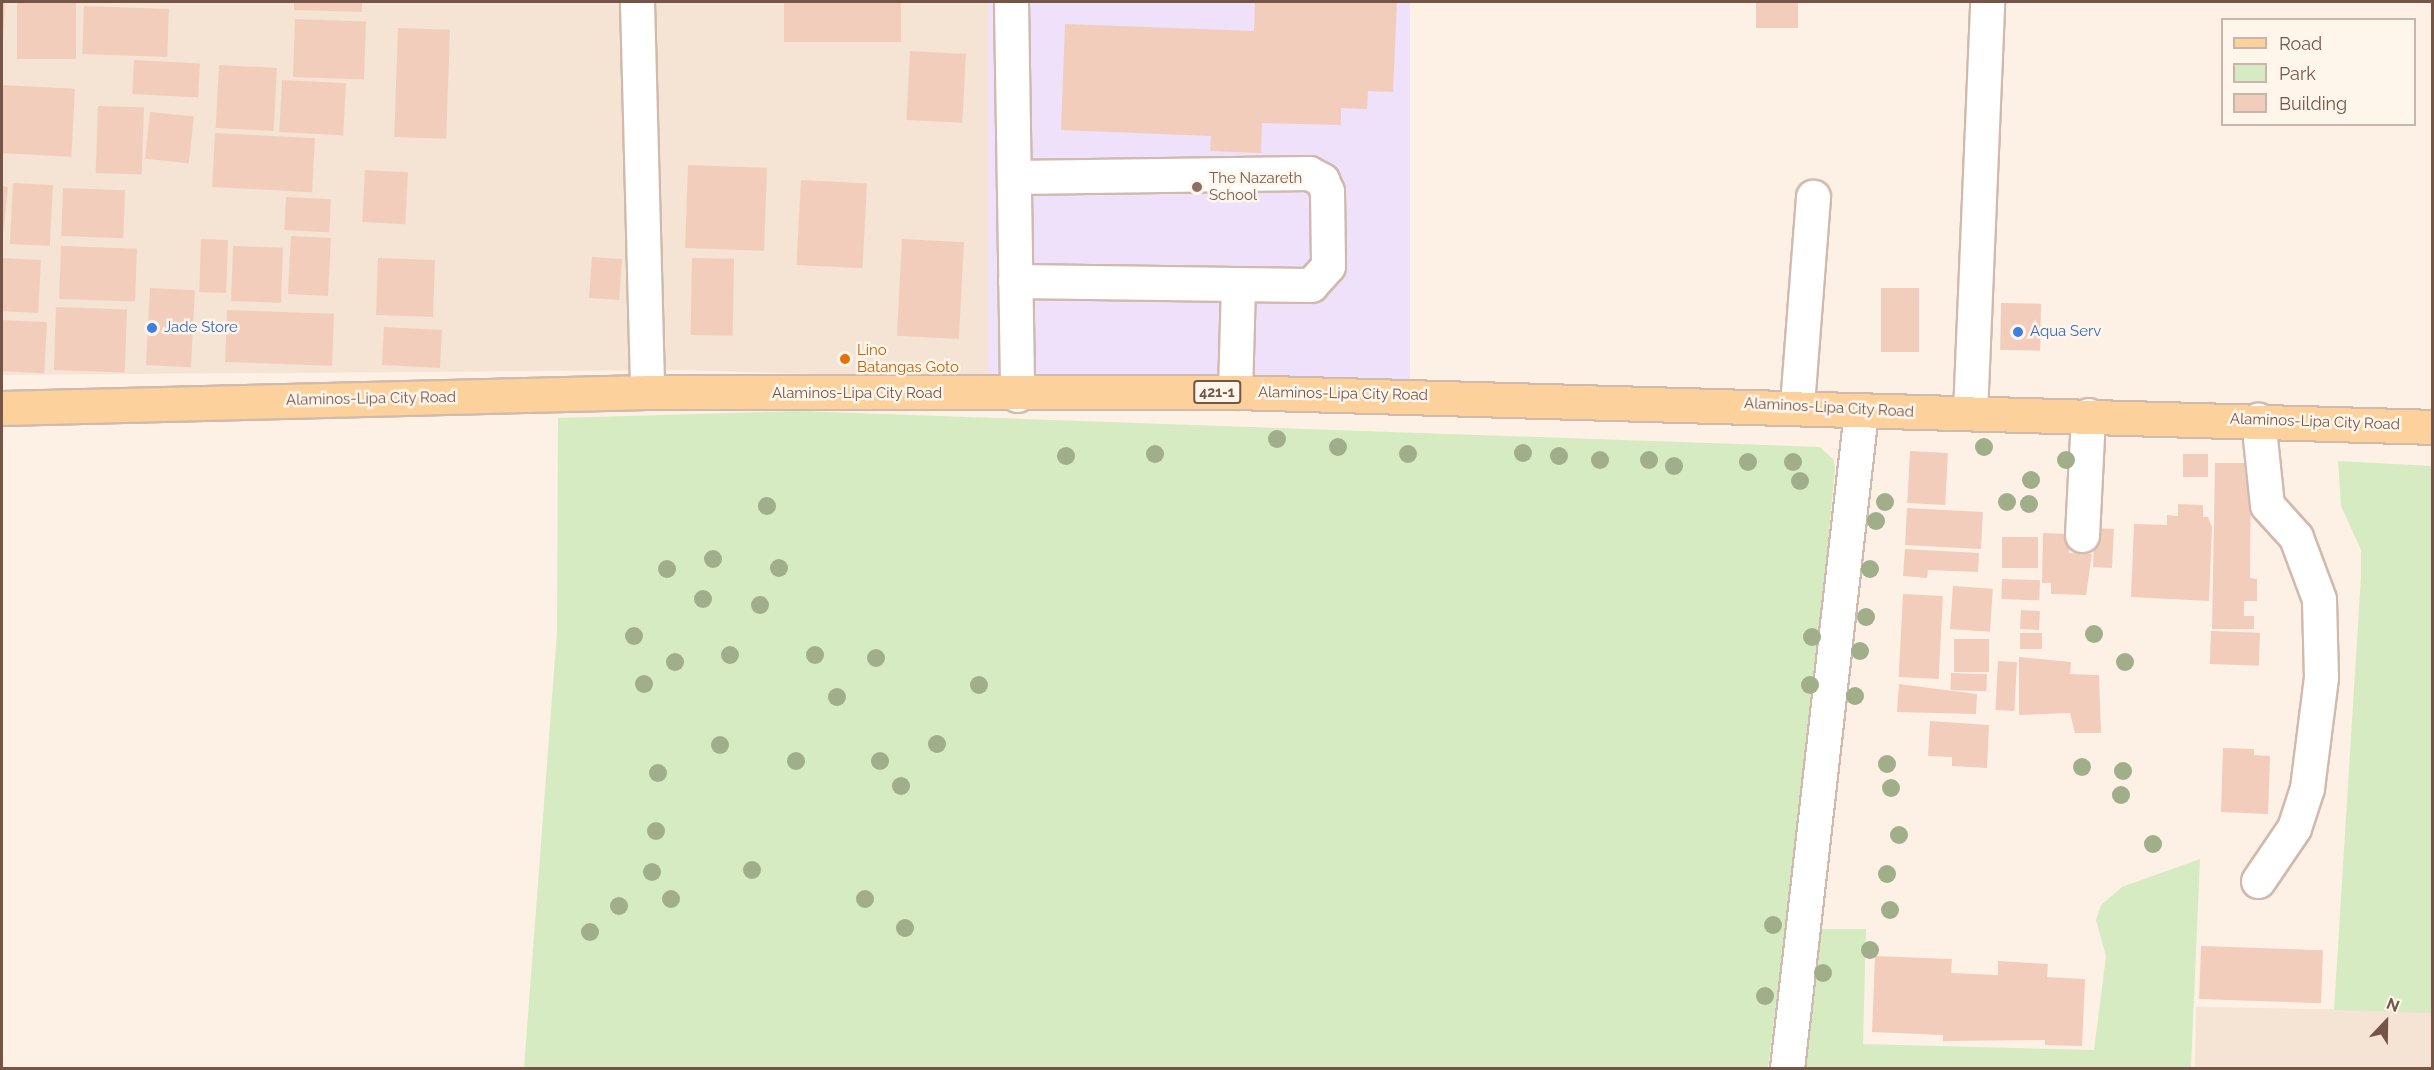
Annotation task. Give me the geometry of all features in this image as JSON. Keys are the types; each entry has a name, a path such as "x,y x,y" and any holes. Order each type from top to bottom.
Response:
{"main road":[{"name":"Alaminos-Lipa City Road","path":"2,408 647,392 1017,395 1235,392 1797,405 1861,411 2258,419 2433,427"}],"street":[{"path":"637,2 647,392"},
{"path":"1011,2 1017,395"},
{"path":"1970,413 1987,2"},
{"path":"1014,177 1310,173 1322,180 1328,266 1321,277 1311,285 1015,282"},
{"path":"1797,405 1813,197"},
{"path":"1235,392 1238,285"},
{"path":"1787,1068 1861,411"},
{"path":"2082,536 2088,415"},
{"path":"2258,419 2267,506 2296,537 2319,599 2320,677 2307,788 2294,828 2258,881"}],"shaded area":[{"path":"2,2 988,2 995,379 678,370 2,375"},
{"name":"The Nazareth School","path":"988,2 1410,2 1410,379 988,379"},
{"path":"2196,1007 2432,1011 2431,1068 2195,1068"}],"green space":[{"path":"798,411 1820,447 1834,460 1835,469 1810,731 1768,1068 524,1068 557,632 558,418"},
{"path":"2338,461 2432,466 2432,1013 2334,1010 2361,576 2361,550 2341,506"},
{"path":"2200,859 2191,1068 1801,1068 1819,929 1866,929 1863,1044 2094,1050 2106,956 2096,920 2101,905 2122,887"}],"building":[{"path":"2,2 5,2 3,41 2,41"},
{"path":"17,2 76,2 76,59 17,59"},
{"path":"294,2 362,2 362,12 294,10"},
{"path":"784,2 901,2 901,42 784,42"},
{"path":"1255,2 1397,2 1393,92 1368,91 1367,109 1341,108 1341,125 1262,123 1261,153 1210,151 1211,136 1061,130 1065,24 1254,31"},
{"path":"1756,2 1798,2 1798,28 1756,28"},
{"path":"84,6 169,9 167,57 82,54"},
{"path":"295,19 366,21 364,79 293,77"},
{"path":"398,28 450,30 446,139 394,137"},
{"path":"910,51 966,54 962,123 906,120"},
{"path":"134,60 200,63 198,97 132,94"},
{"path":"219,65 277,68 274,131 216,128"},
{"path":"282,80 346,83 343,135 279,132"},
{"path":"2,85 75,89 71,157 2,153"},
{"path":"98,106 144,108 142,175 96,173"},
{"path":"150,112 194,117 189,163 145,159"},
{"path":"215,133 315,138 312,192 212,187"},
{"path":"688,165 767,168 764,251 685,248"},
{"path":"365,170 408,172 405,224 362,222"},
{"path":"801,180 867,183 862,268 797,265"},
{"path":"13,183 53,185 50,246 10,244"},
{"path":"2,186 8,187 3,235 2,235"},
{"path":"63,188 125,190 123,238 61,236"},
{"path":"286,197 331,199 329,232 284,230"},
{"path":"291,236 331,238 328,296 288,294"},
{"path":"201,239 228,240 226,293 199,292"},
{"path":"902,239 964,242 959,339 897,336"},
{"path":"61,246 137,249 135,302 59,299"},
{"path":"233,246 283,248 281,303 231,301"},
{"path":"592,257 622,259 619,300 589,298"},
{"path":"2,258 41,260 38,313 2,311"},
{"path":"378,258 435,260 433,317 376,315"},
{"path":"692,258 734,259 733,336 691,335"},
{"path":"150,288 195,290 191,367 146,365"},
{"path":"1881,288 1919,288 1919,352 1881,352"},
{"path":"2001,303 2041,304 2040,351 2000,350"},
{"path":"56,307 127,309 125,372 54,370"},
{"path":"227,310 334,314 332,366 225,362"},
{"path":"2,320 47,322 44,373 2,371"},
{"path":"384,327 442,330 440,368 382,365"},
{"path":"1910,451 1948,453 1945,505 1907,503"},
{"path":"2183,454 2208,454 2208,477 2183,477"},
{"path":"2215,463 2251,463 2250,578 2257,579 2257,601 2244,601 2244,616 2254,616 2254,629 2212,629"},
{"path":"2178,504 2203,505 2203,517 2208,517 2212,527 2209,601 2131,597 2134,524 2167,525 2167,515 2178,516"},
{"path":"1907,508 1983,512 1981,549 1905,545"},
{"path":"2095,528 2114,529 2112,568 2093,567"},
{"path":"2043,533 2069,534 2069,553 2092,554 2086,595 2051,594 2051,583 2042,583"},
{"path":"2002,537 2038,537 2038,568 2002,568"},
{"path":"1905,549 1979,553 1978,572 1928,570 1927,578 1903,576"},
{"path":"2002,579 2040,580 2039,600 2001,599"},
{"path":"1953,586 1993,589 1990,632 1950,629"},
{"path":"1903,594 1943,596 1939,679 1899,677"},
{"path":"2021,610 2040,611 2039,630 2020,629"},
{"path":"2211,631 2260,633 2259,666 2210,664"},
{"path":"2020,633 2042,633 2042,649 2020,649"},
{"path":"1954,639 1989,639 1989,672 1954,672"},
{"path":"2019,657 2071,662 2070,674 2099,675 2101,733 2075,733 2070,713 2019,715"},
{"path":"1998,661 2017,662 2014,711 1995,710"},
{"path":"1951,673 1987,674 1986,691 1950,690"},
{"path":"1899,684 1977,694 1976,714 1897,712"},
{"path":"1930,721 1989,725 1987,768 1952,766 1952,757 1928,756"},
{"path":"2223,748 2254,749 2254,755 2270,756 2268,814 2221,812"},
{"path":"2201,946 2323,950 2321,1003 2199,999"},
{"path":"1875,956 1952,959 1951,973 1998,975 1998,961 2048,964 2047,977 2085,979 2082,1046 2045,1045 2045,1040 1943,1041 1943,1035 1872,1032"}],"place":[{"name":"The Nazareth School","path":"1197,187"},
{"name":"Jade Store","path":"152,328"},
{"name":"Aqua Serv","path":"2018,332"},
{"name":"Lino Batangas Goto","path":"845,359"}]}
